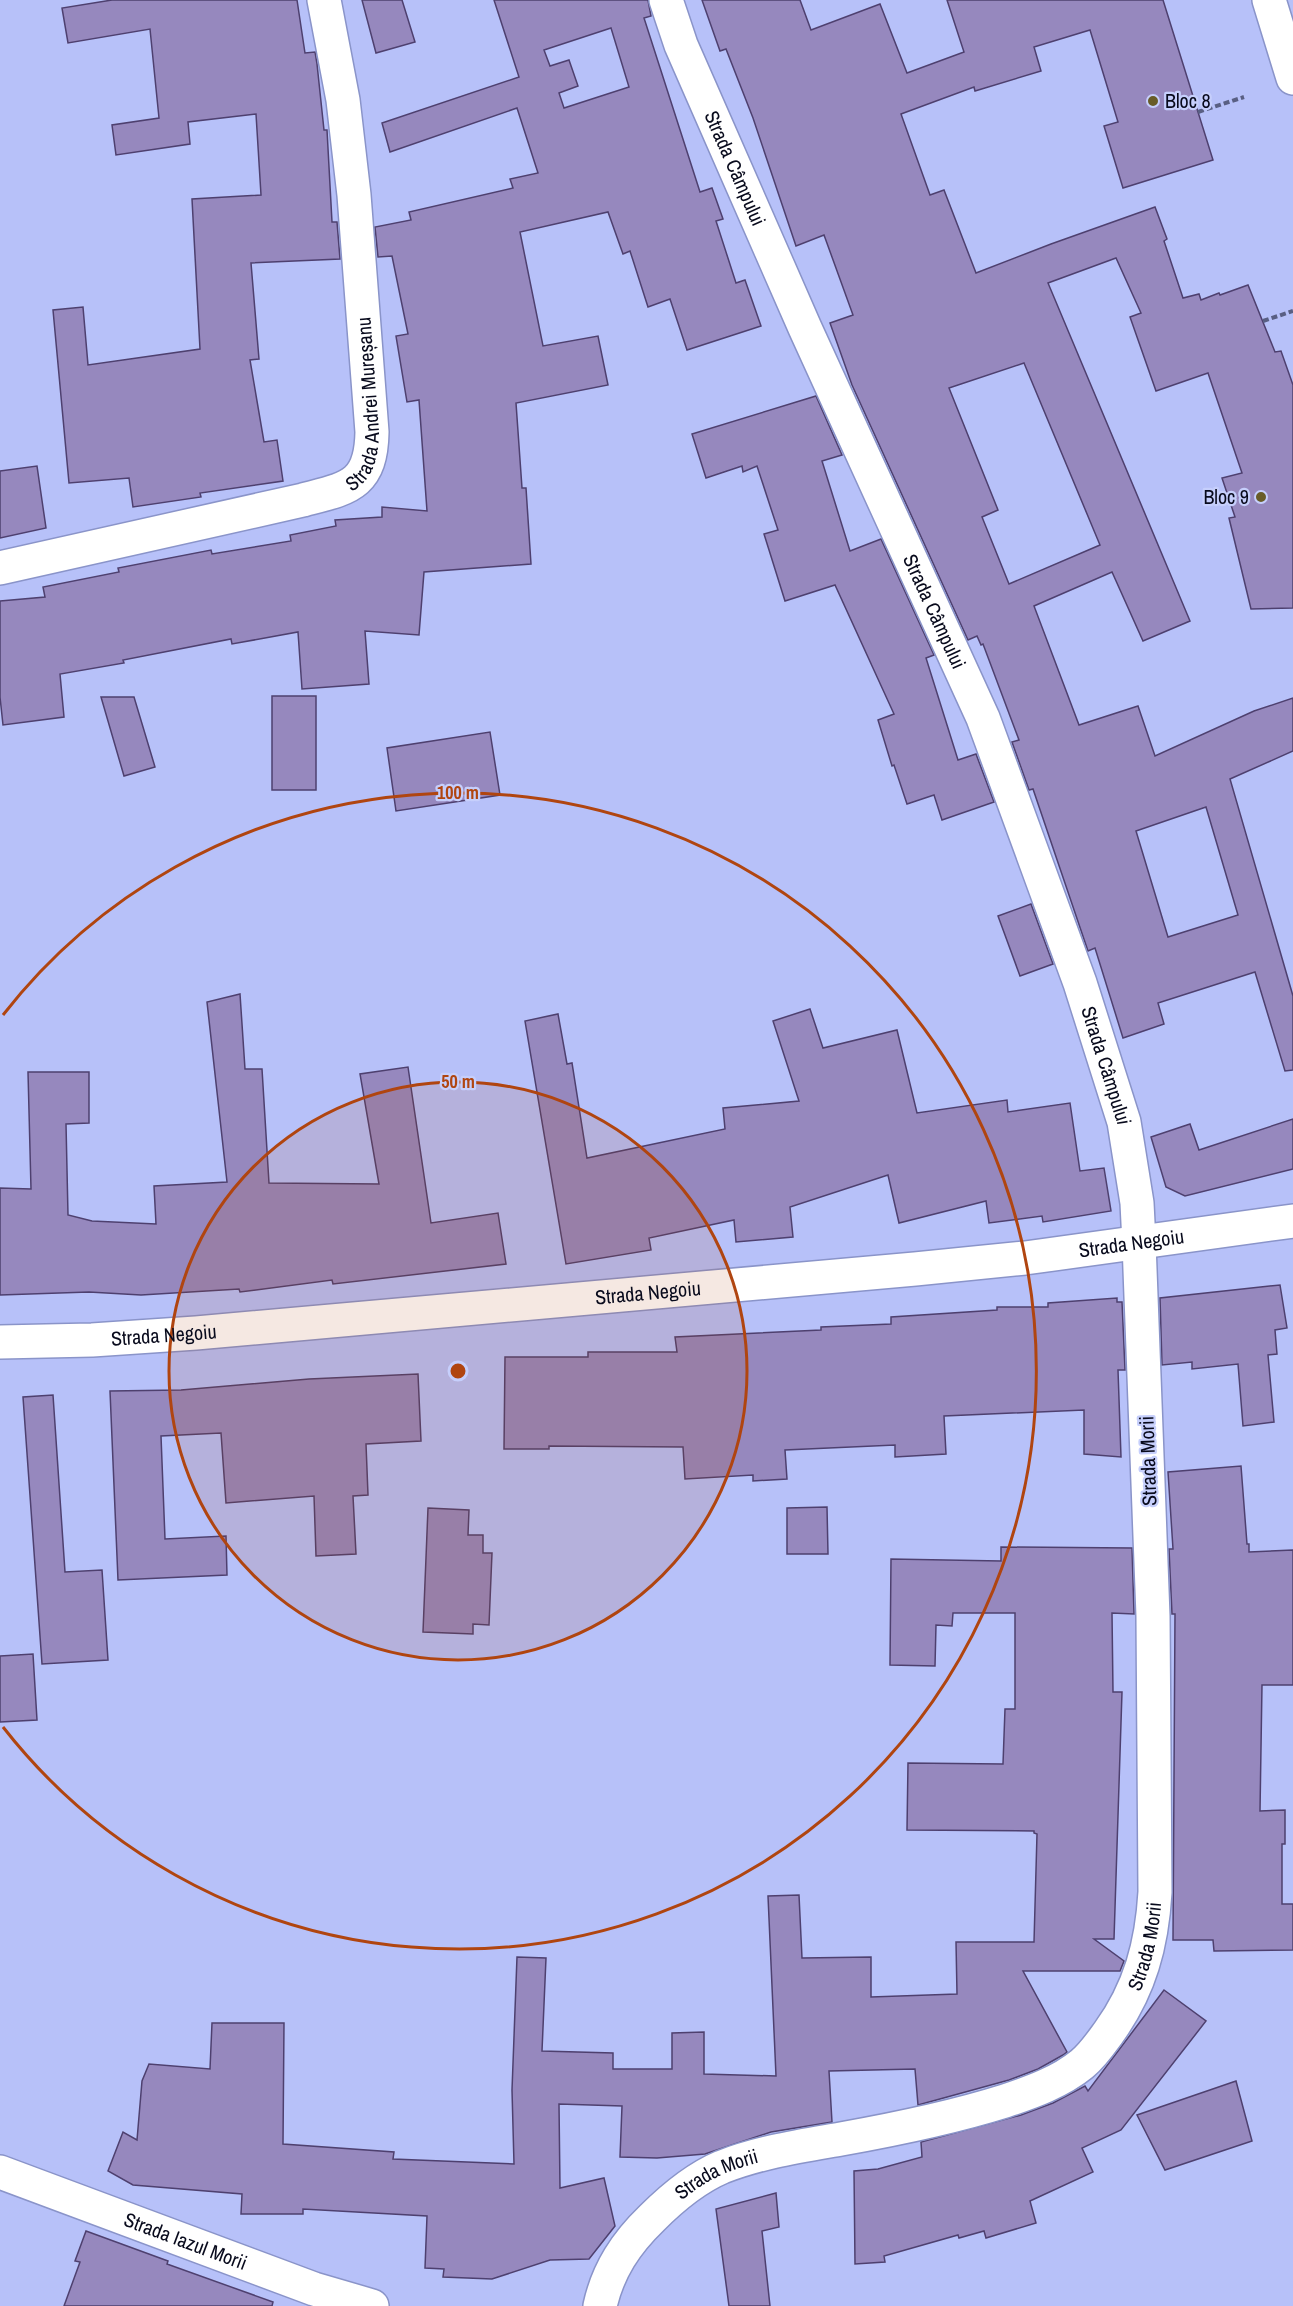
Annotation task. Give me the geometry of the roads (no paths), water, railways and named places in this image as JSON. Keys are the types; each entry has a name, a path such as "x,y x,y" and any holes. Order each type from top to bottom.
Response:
{"street":[{"name":"Strada Andrei Mureșanu","path":"0,568 337,491 354,483 364,471 372,453 372,432 354,195 343,100 324,0"},
{"name":"Strada Câmpului","path":"666,0 681,45 805,328 983,718 1080,982 1124,1122 1137,1203 1139,1243"},
{"path":"1269,0 1293,78"},
{"name":"Strada Negoiu","path":"0,1342 92,1340 196,1333 915,1269 1025,1258 1293,1221"},
{"name":"Strada Morii","path":"600,2306 609,2278 621,2253 638,2231 682,2191 720,2168 763,2153 917,2126 1034,2091 1062,2078 1084,2063 1101,2043 1127,2004 1140,1979 1148,1952 1155,1892 1153,1616 1139,1243"},
{"name":"Strada Iazul Morii","path":"0,2172 314,2289 372,2306"}],"place":[{"name":"Bloc 8","path":"1153,101"},
{"name":"Bloc 9","path":"1261,497"}]}
